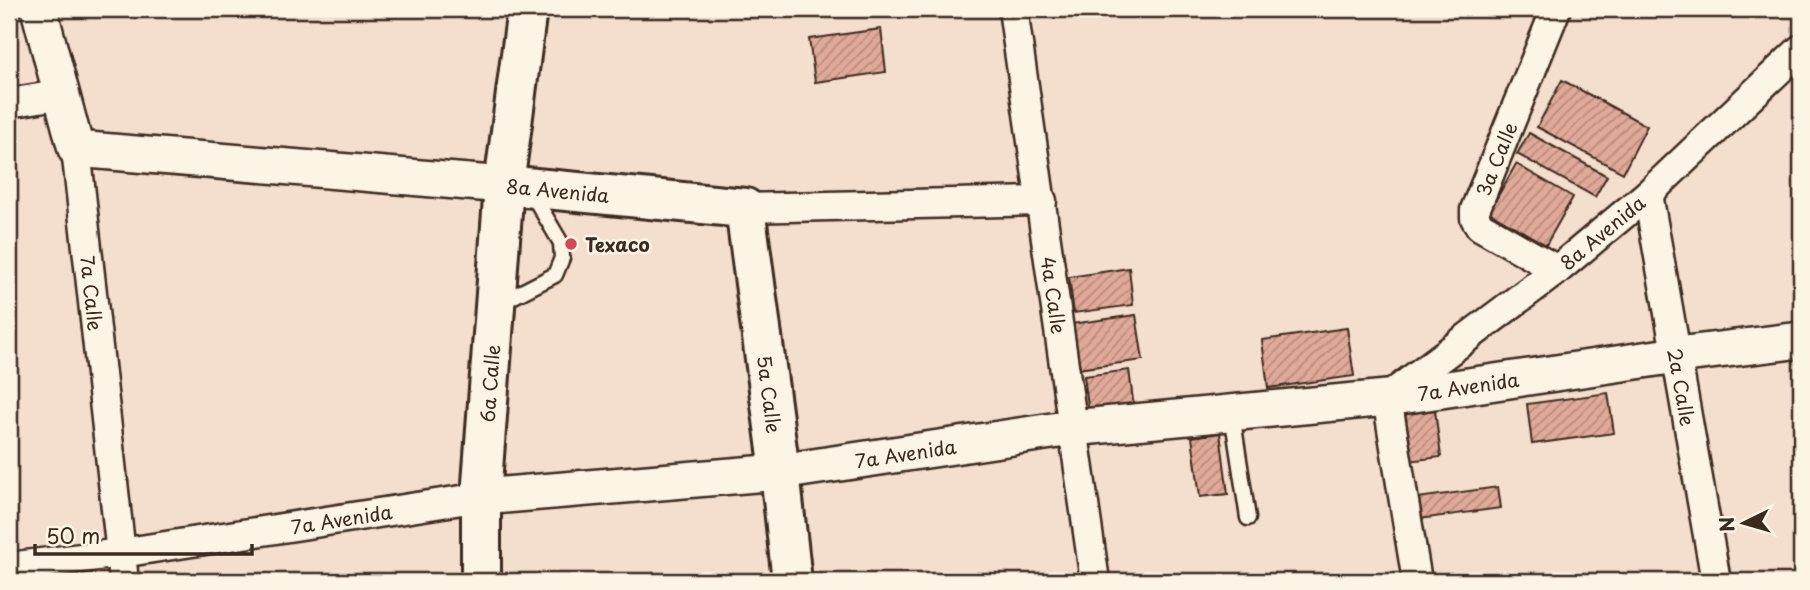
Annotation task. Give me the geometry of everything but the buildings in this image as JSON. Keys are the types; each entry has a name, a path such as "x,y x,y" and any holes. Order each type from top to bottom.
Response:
{"main road":[{"name":"6a Calle","path":"481,581 481,497 495,305 516,186 527,9"},
{"name":"8a Avenida","path":"516,186 745,208"},
{"name":"5a Calle","path":"745,208 792,581"}],"street":[{"name":"7a Calle","path":"40,9 76,149 124,581"},
{"name":"4a Calle","path":"1013,9 1095,581"},
{"name":"3a Calle","path":"1556,9 1475,210 1475,218 1480,226 1557,270"},
{"name":"8a Avenida","path":"1387,397 1557,270 1648,194 1801,49"},
{"path":"9,103 63,94"},
{"name":"8a Avenida","path":"76,149 516,186"},
{"name":"2a Calle","path":"1648,194 1716,581"},
{"name":"8a Avenida","path":"745,208 1042,201"},
{"name":"7a Avenida","path":"9,567 121,553 481,497 780,472 1072,428 1387,397 1801,340"},
{"path":"1387,397 1417,581"}],"lane":[{"path":"495,305 555,275 562,258 561,243 516,186"},
{"path":"1232,412 1248,519"}],"place":[{"name":"Texaco","path":"571,244"}]}
